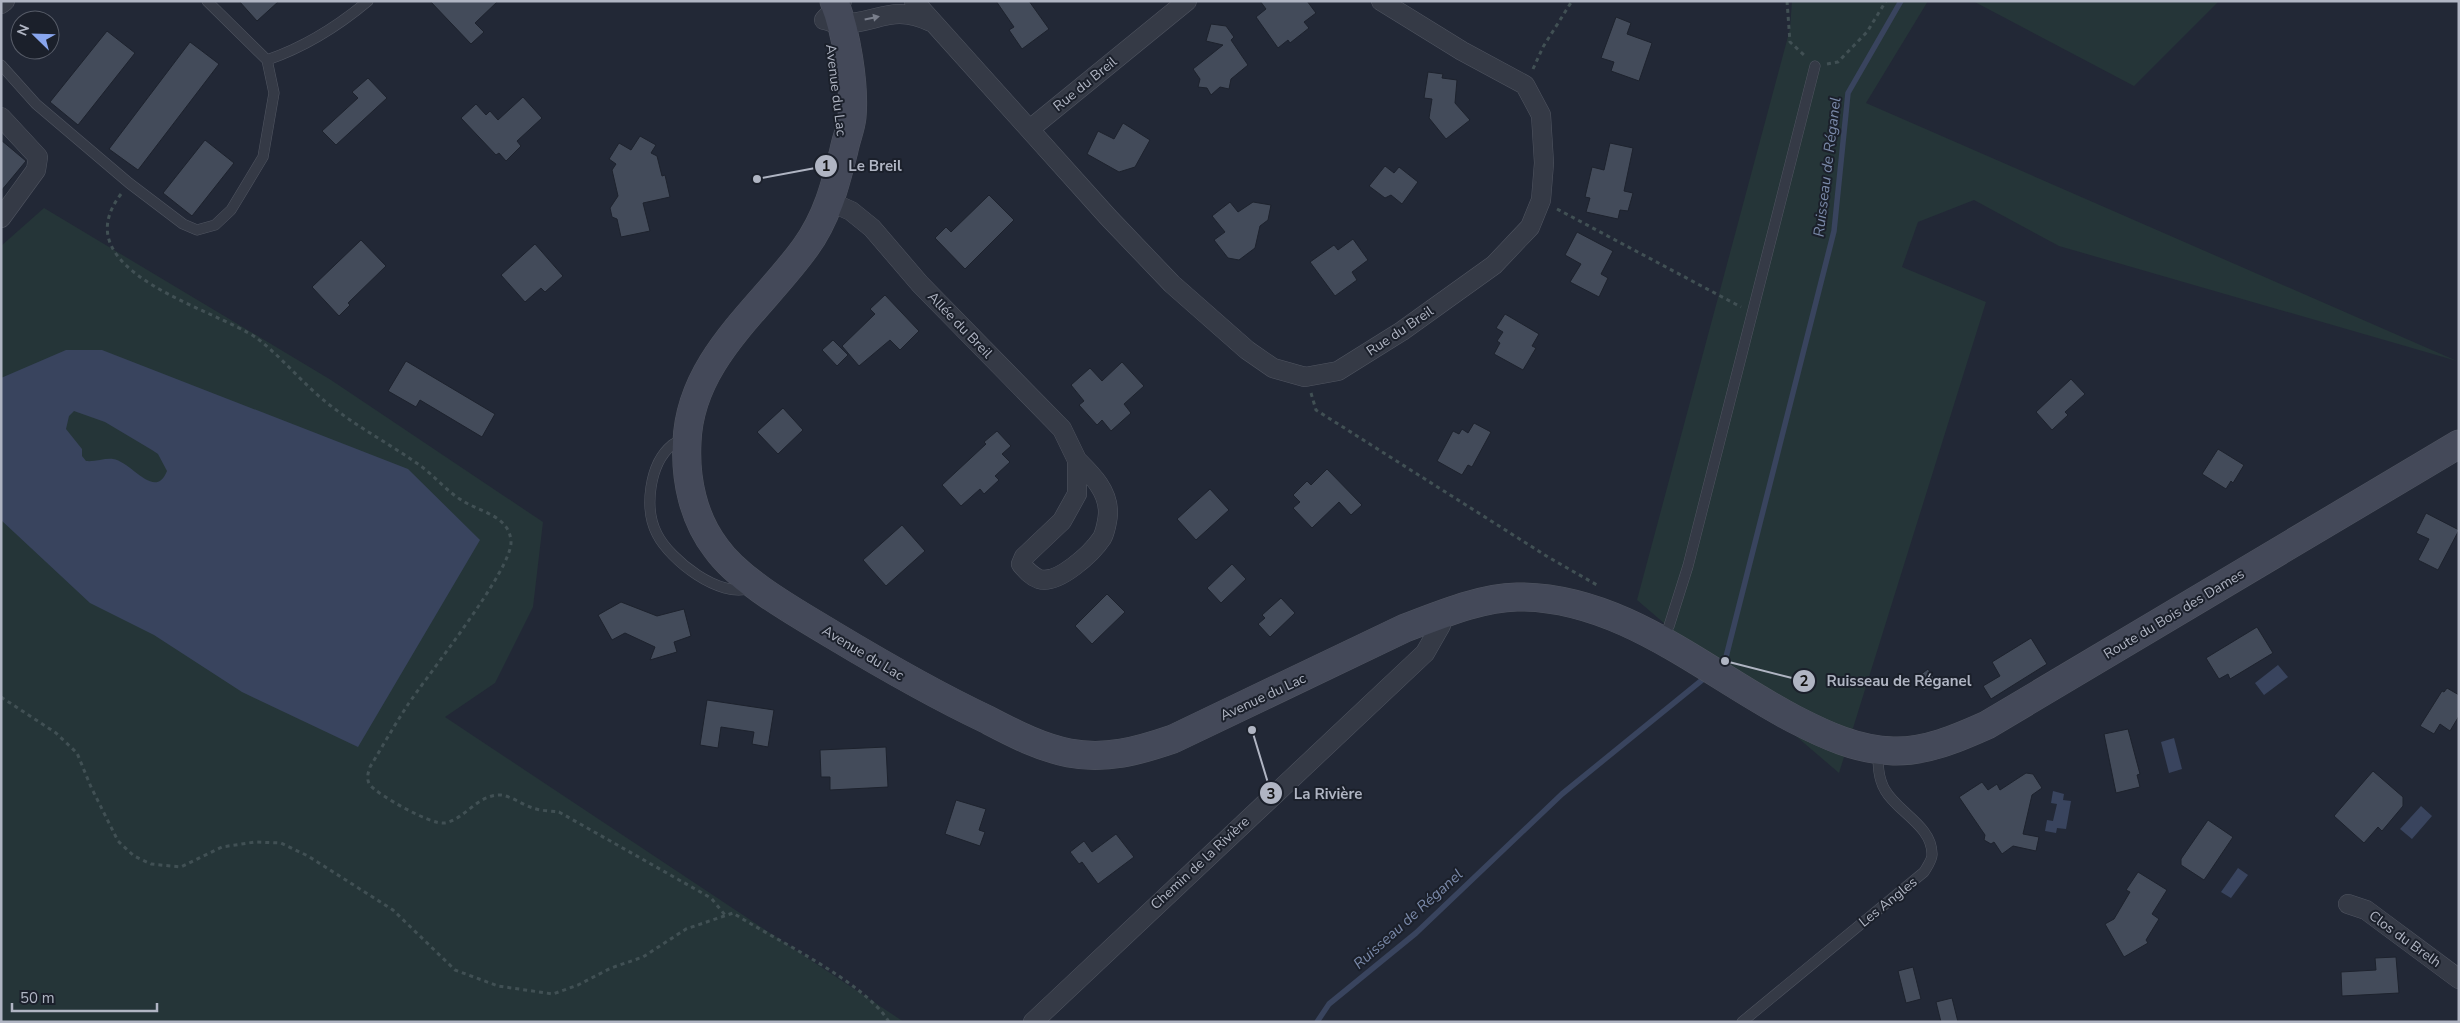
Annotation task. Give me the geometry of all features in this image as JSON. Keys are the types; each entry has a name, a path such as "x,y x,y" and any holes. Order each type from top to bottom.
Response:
{"street":[{"path":"1,4 5,1"},
{"name":"Rue du Breil","path":"914,1 1108,217 1172,284 1247,350 1273,368 1305,377 1338,371 1402,332 1494,265 1530,227 1541,200 1544,163 1541,115 1525,85"},
{"name":"Rue du Breil","path":"1030,129 1187,1"},
{"path":"1381,1 1462,51 1525,85"},
{"name":"Rue du Breil","path":"832,9 916,15 934,24"},
{"name":"Avenue du Lac","path":"832,9 850,71 852,117 831,202 804,249 738,326 720,350 692,408 687,439 687,464 691,493 706,534 728,562 758,586 796,612 939,696 1046,747 1092,756 1139,751 1173,738 1405,628 1441,614 1492,600 1516,597 1540,598 1570,603 1606,614 1661,640"},
{"path":"1,117 38,158 36,170 1,218"},
{"name":"Allée du Breil","path":"831,202 852,211 872,228 920,284 1062,429 1077,460 1099,483 1108,511 1103,537 1072,567 1057,577 1040,579 1028,573 1021,564 1024,556 1062,521 1077,494 1077,460"},
{"name":"Route du Bois des Dames","path":"1661,640 1777,710 1810,727 1859,747 1895,751 1920,748 1953,740 1987,725 2459,444"},
{"name":"Chemin de la Rivière","path":"1033,1022 1425,653 1441,625 1441,614"},
{"name":"Clos du Brelh","path":"2348,904 2366,910 2459,979"}],"lane":[{"path":"1,65 36,104 129,183 183,224 197,230 215,225 231,210 263,157 274,93 267,60 206,1"},
{"path":"267,60 304,45 341,24 368,1"},
{"path":"1661,640 1669,626 1688,566 1815,66"},
{"path":"687,439 672,444 656,469 651,489 650,513 657,534 672,557 698,576 718,586 745,590 758,586"},
{"name":"Les Angles","path":"1742,1022 1924,872 1932,856 1930,843 1923,831 1885,790 1879,772 1878,749"}],"path":[{"path":"1525,85 1543,47 1572,1"},
{"path":"1787,1 1790,42 1815,66 1838,62 1867,32 1886,1"},
{"path":"129,183 112,205 106,220 109,240 125,264 148,284 257,339 334,409 417,464 463,501 495,515 506,529 511,542 508,558 462,630 407,706 370,767 367,776 370,784 413,814 438,823 446,823 460,816 483,798 501,795 534,809 559,812 711,898 725,915"},
{"path":"1541,200 1752,313"},
{"path":"1305,377 1316,410 1548,558 1598,586"},
{"path":"1,697 56,733 77,753 91,787 118,841 134,856 151,864 181,867 222,847 255,842 281,843 308,856 393,910 455,970 498,986 553,994 578,985 611,968 643,957 686,929 718,920 725,915 733,913 808,957 857,989 889,1022"}],"shaded area":[{"path":"1792,1 1928,1 1866,103 2457,361 2059,246 1974,200 1918,222 1902,267 1986,302 1839,773 1637,600 1790,29"},
{"path":"1973,1 2219,1 2134,86"},
{"path":"44,208 331,380 543,522 533,607 495,683 445,717 904,1022 1,1022 1,246"}],"water":[{"path":"66,350 102,350 408,469 480,540 358,747 242,692 154,635 90,603 1,520 1,378","holes":["74,411 105,422 158,454 167,471 162,479 156,482 150,481 128,466 113,459 86,461 82,456 82,449 66,429 69,416"]},
{"path":"2278,665 2288,677 2264,695 2255,683"},
{"path":"2174,738 2182,769 2169,773 2161,742"},
{"path":"2053,791 2064,794 2063,800 2071,801 2066,829 2057,828 2056,833 2045,831 2047,820 2053,821 2057,804 2051,803"},
{"path":"2421,806 2432,816 2412,839 2400,829"},
{"path":"2238,868 2248,875 2231,898 2221,892"}],"building":[{"path":"239,1 279,1 257,21"},
{"path":"430,1 498,1 475,23 484,32 471,44"},
{"path":"996,1 1029,1 1049,29 1022,49 1009,30 1014,27"},
{"path":"1260,1 1307,1 1316,13 1304,22 1309,28 1290,43 1288,40 1278,48 1256,17 1266,9"},
{"path":"1616,17 1631,23 1627,34 1652,43 1639,81 1611,71 1614,62 1601,58"},
{"path":"1211,24 1226,26 1234,37 1231,40 1248,65 1231,79 1229,89 1220,87 1211,95 1207,88 1198,87 1200,79 1193,69 1223,45 1206,41"},
{"path":"107,31 135,53 78,125 50,102"},
{"path":"190,42 219,64 138,170 109,149"},
{"path":"1428,72 1443,74 1442,78 1457,80 1455,103 1470,120 1446,139 1429,118 1432,99 1424,98"},
{"path":"368,78 387,98 336,145 322,131 358,98 352,92"},
{"path":"523,97 542,118 517,141 521,146 506,161 499,153 496,155 461,118 476,104 486,115 490,111 498,120"},
{"path":"1123,123 1150,140 1135,167 1119,172 1087,154 1098,131 1114,139"},
{"path":"640,136 656,145 651,153 657,156 662,176 665,175 670,197 643,203 650,231 621,237 617,219 612,217 610,208 618,196 612,170 616,164 609,159 619,143 631,150"},
{"path":"1,140 26,161 1,191"},
{"path":"205,140 234,163 192,216 163,193"},
{"path":"1610,143 1633,148 1624,191 1633,193 1628,211 1620,210 1618,219 1586,212 1590,198 1585,197 1592,167 1604,170"},
{"path":"1385,166 1394,173 1399,167 1418,182 1402,204 1391,195 1385,198 1369,186"},
{"path":"989,195 1014,220 965,269 935,238 946,227 951,232"},
{"path":"1230,202 1238,212 1253,202 1271,205 1268,220 1260,226 1255,248 1239,260 1228,258 1214,240 1225,232 1212,216"},
{"path":"1577,232 1613,251 1601,274 1608,278 1599,297 1570,282 1581,264 1565,255"},
{"path":"1353,239 1368,260 1352,272 1357,280 1335,296 1310,262 1334,245 1338,250"},
{"path":"361,240 386,266 348,303 350,305 339,316 312,287"},
{"path":"535,244 563,276 545,292 541,288 525,302 501,275"},
{"path":"885,295 919,331 900,350 890,340 859,366 842,346 875,314 870,309"},
{"path":"1505,314 1539,334 1532,346 1536,348 1523,370 1494,354 1500,343 1497,341 1503,332 1496,328"},
{"path":"833,340 848,355 837,366 822,350"},
{"path":"406,361 495,414 482,437 420,400 416,407 388,391"},
{"path":"1122,362 1144,386 1124,404 1131,413 1111,431 1102,420 1097,425 1079,405 1084,401 1071,385 1090,368 1102,381"},
{"path":"2071,379 2085,394 2065,412 2068,415 2052,430 2036,412"},
{"path":"783,408 803,430 778,454 757,432"},
{"path":"1474,423 1491,432 1472,467 1468,465 1462,475 1437,461 1453,431 1459,434 1462,429 1468,433"},
{"path":"997,431 1011,446 1002,454 1010,462 995,476 999,480 984,494 980,489 961,506 942,485 986,444 984,442"},
{"path":"2218,449 2244,465 2233,483 2231,481 2226,489 2202,474"},
{"path":"1327,469 1362,505 1351,515 1339,502 1312,528 1293,508 1300,502 1293,495 1307,481 1311,485"},
{"path":"1210,489 1229,510 1196,540 1177,519"},
{"path":"2426,513 2459,530 2438,570 2418,560 2429,539 2416,533"},
{"path":"902,525 925,551 886,586 863,560"},
{"path":"1232,564 1246,579 1221,603 1207,588"},
{"path":"1107,594 1125,612 1092,644 1075,626"},
{"path":"1281,598 1295,613 1270,637 1258,624 1265,618 1262,615"},
{"path":"621,602 657,616 684,609 691,636 674,642 677,652 650,660 655,647 625,633 612,640 598,615"},
{"path":"2257,627 2273,653 2230,679 2228,674 2219,679 2206,658"},
{"path":"2031,638 2047,664 1991,699 1983,686 2000,676 1992,662"},
{"path":"1928,669 1936,681 1924,690 1916,678"},
{"path":"2447,688 2459,695 2459,716 2450,731 2440,724 2434,734 2420,726 2442,691 2444,692"},
{"path":"707,700 774,710 768,747 752,744 754,732 721,727 718,748 700,745"},
{"path":"2128,729 2140,774 2137,775 2140,787 2116,793 2104,734"},
{"path":"886,747 888,787 830,790 830,777 821,777 820,750"},
{"path":"2373,771 2403,797 2403,806 2382,831 2378,827 2364,843 2334,816"},
{"path":"2026,773 2033,774 2042,788 2032,795 2023,834 2039,837 2036,851 2013,846 2002,854 1994,842 1991,844 1984,840 1985,835 1959,797 1982,782 1988,790 1997,784 2000,790"},
{"path":"956,800 986,809 979,830 985,832 980,846 945,834"},
{"path":"2208,820 2233,837 2204,880 2181,865 2181,859"},
{"path":"1116,834 1134,857 1098,884 1082,862 1079,864 1070,852 1084,841 1092,852"},
{"path":"2138,872 2167,890 2152,914 2159,919 2146,940 2148,943 2124,957 2105,924 2114,919 2130,892 2126,890"},
{"path":"2396,957 2399,993 2342,996 2341,972 2376,970 2375,958"},
{"path":"1913,967 1921,999 1906,1003 1898,971"},
{"path":"1952,998 1958,1022 1941,1022 1936,1002"}],"waterway":[{"name":"Ruisseau de Réganel","path":"1720,665 1725,661 1834,231 1848,93 1901,1"},
{"name":"Ruisseau de Réganel","path":"1317,1022 1329,1004 1416,933 1562,794 1707,676"}],"place":[{"name":"Le Breil","path":"757,179"},
{"name":"Ruisseau de Réganel","path":"1725,661"},
{"name":"La Rivière","path":"1252,730"}]}
